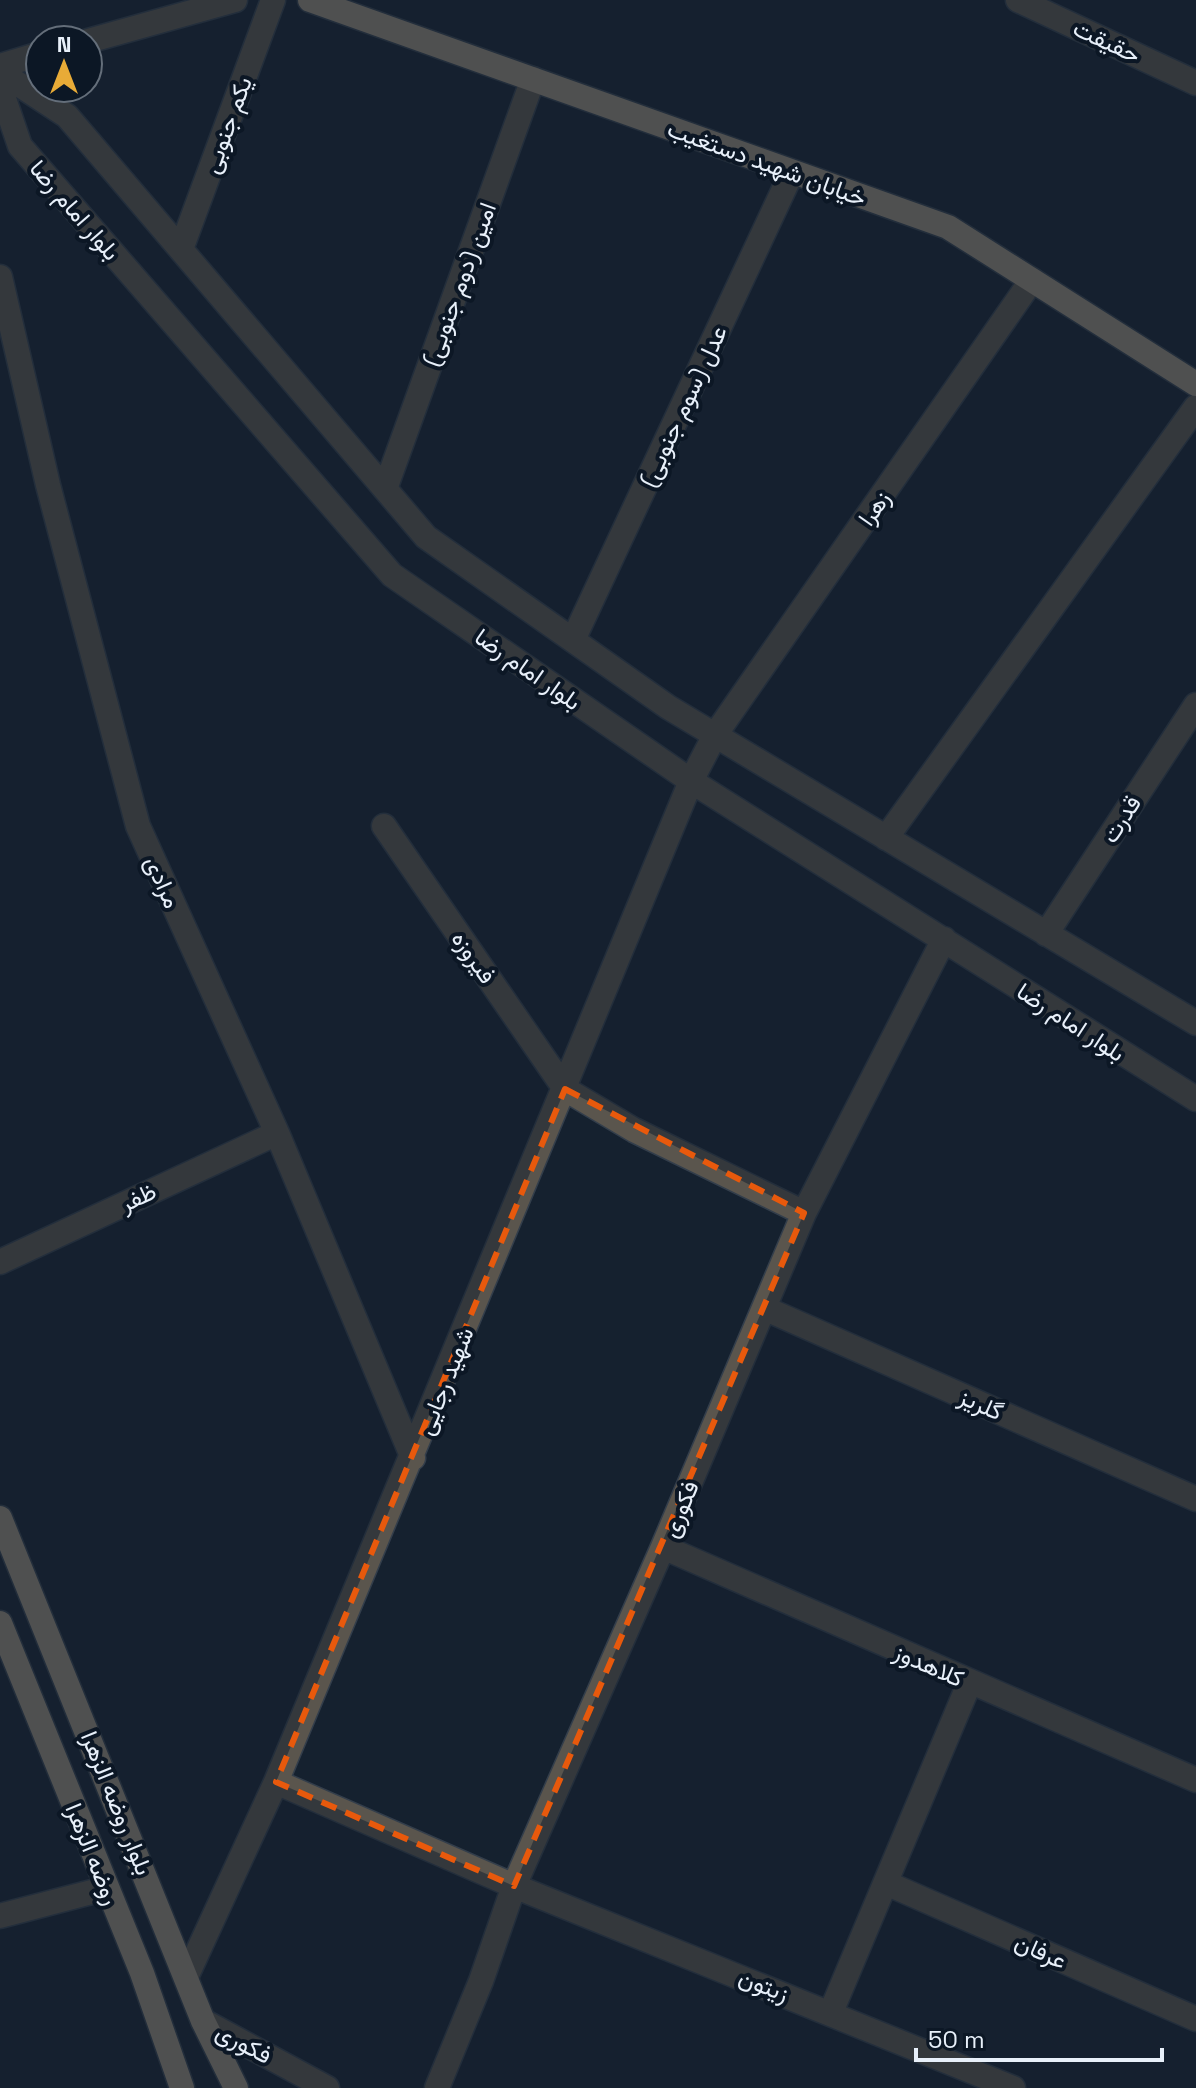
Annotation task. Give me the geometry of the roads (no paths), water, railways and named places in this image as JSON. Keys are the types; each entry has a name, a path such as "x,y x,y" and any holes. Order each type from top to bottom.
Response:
{"main road":[{"name":"خیابان شهید دستغیب","path":"310,0 948,227 1196,384"},
{"name":"بلوار روضه الزهرا","path":"0,1518 203,2021 236,2088"},
{"name":"روضه الزهرا","path":"0,1623 107,1888 182,2088"}],"street":[{"name":"یکم جنوبی","path":"181,249 273,0"},
{"name":"حقیقت","path":"1018,0 1196,83"},
{"path":"104,36 224,2"},
{"path":"0,66 24,59"},
{"name":"بلوار امام رضا","path":"0,72 67,116 426,537 715,735 1196,1023"},
{"name":"امین (دوم جنوبی)","path":"385,489 533,79"},
{"name":"بلوار امام رضا","path":"0,87 20,146 392,575 691,781 1196,1099"},
{"name":"عدل (سوم جنوبی)","path":"573,640 792,172"},
{"name":"مرادی","path":"0,277 48,485 138,826 277,1133 413,1458"},
{"name":"زهرا","path":"691,781 715,735 1032,280"},
{"path":"886,838 1196,407"},
{"name":"قدرت","path":"1046,934 1196,705"},
{"name":"شهید رجایی","path":"187,1975 276,1782 413,1458 691,781"},
{"name":"فیروزه","path":"384,826 565,1089"},
{"name":"فکوری","path":"437,2088 481,1981 514,1886 766,1309 804,1213 944,939"},
{"path":"565,1089 634,1130 804,1213"},
{"name":"ظفر","path":"0,1262 277,1133"},
{"name":"گلریز","path":"766,1309 1196,1499"},
{"name":"کلاهدوز","path":"663,1547 969,1684 1196,1780"},
{"path":"831,2012 969,1684"},
{"name":"زیتون","path":"276,1782 514,1886 1013,2088"},
{"name":"عرفان","path":"886,1883 1196,2019"},
{"path":"0,1916 107,1888"},
{"name":"فکوری","path":"203,2021 327,2088"}]}
